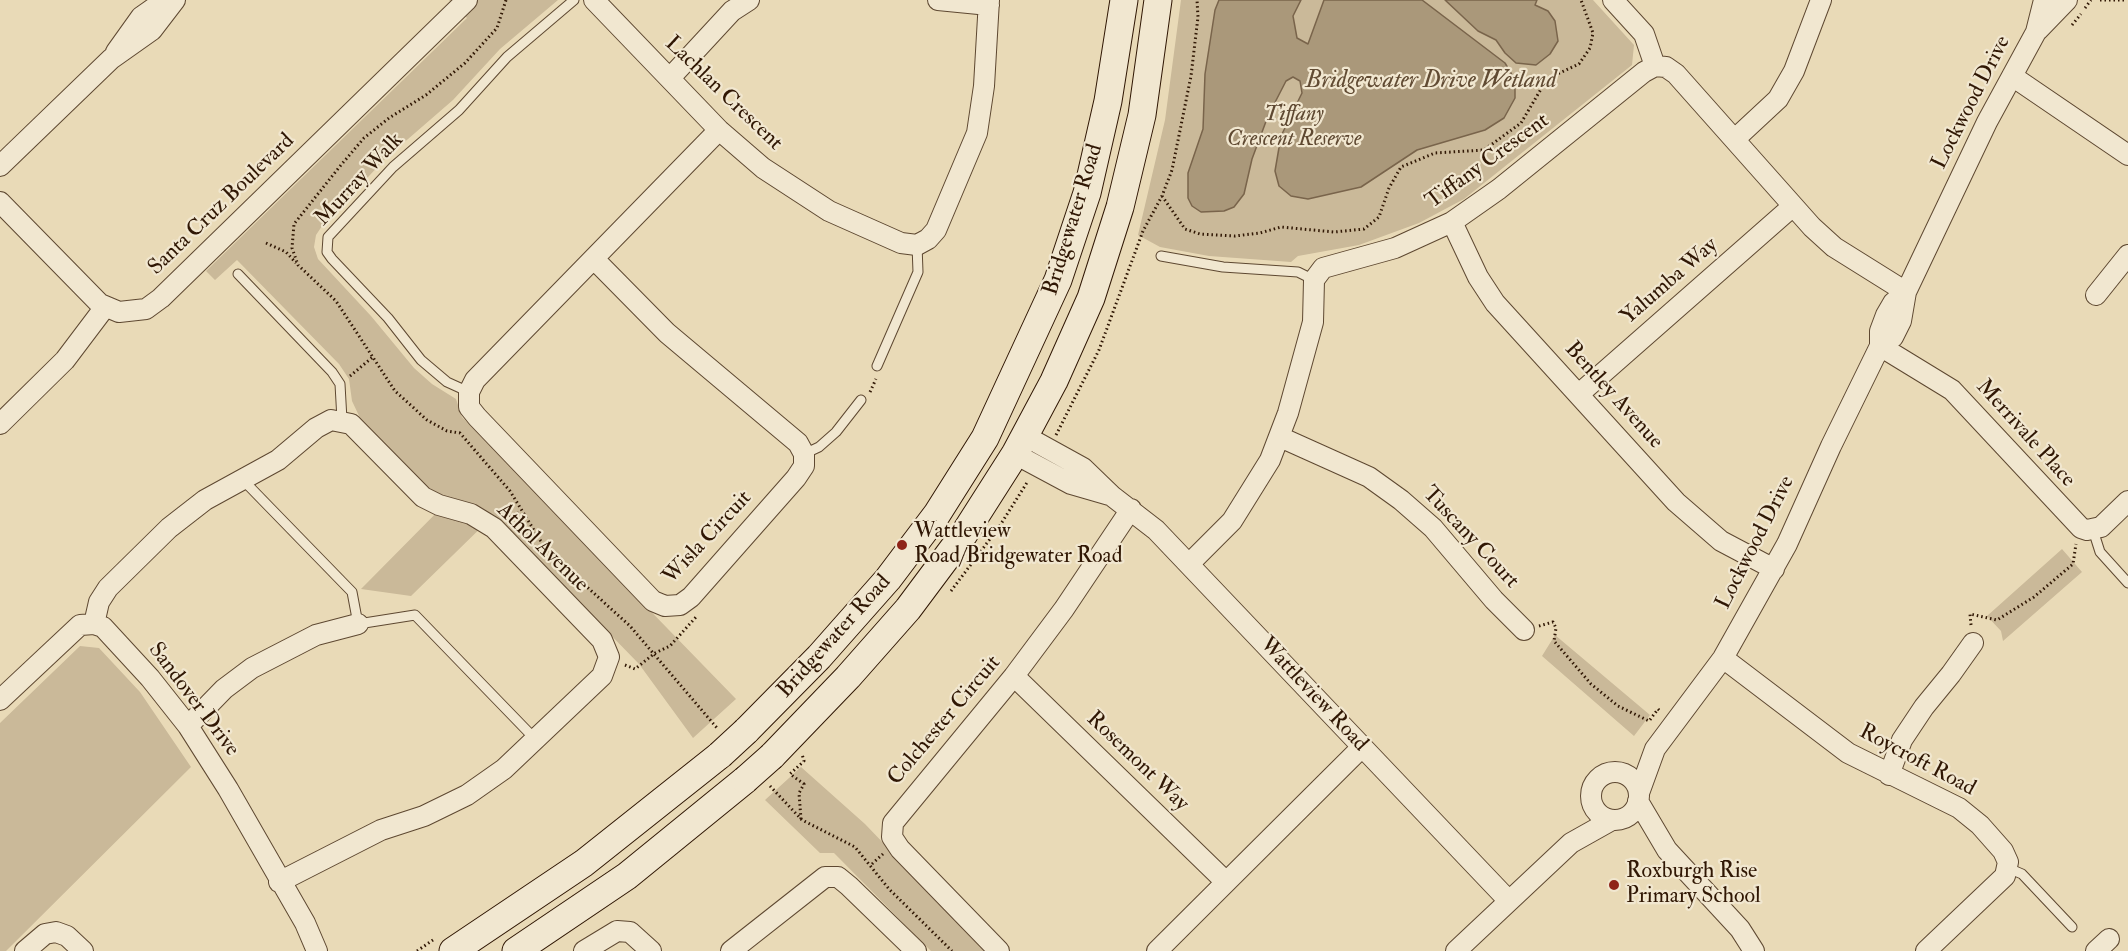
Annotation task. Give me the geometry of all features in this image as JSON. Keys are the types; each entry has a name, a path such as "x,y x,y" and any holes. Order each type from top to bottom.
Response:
{"street":[{"path":"111,59 141,17 165,0"},
{"path":"0,166 111,59 152,30 175,0"},
{"name":"Santa Cruz Boulevard","path":"105,307 129,313 153,304 467,0"},
{"name":"Lachlan Crescent","path":"594,0 719,130 763,168 810,200 901,243 917,245"},
{"path":"669,78 732,11 749,0"},
{"path":"917,245 928,239 936,230 977,133 984,86 989,3 938,0"},
{"name":"Bridgewater Road","path":"453,951 593,856 720,755 819,657 888,579 937,514 989,428 1021,364 1058,280 1087,193 1108,101 1124,0"},
{"name":"Bridgewater Road","path":"516,951 627,876 760,772 908,609 964,534 1020,445 1054,381 1091,298 1120,207 1142,115 1158,0"},
{"path":"1613,0 1644,34 1655,66 1666,67 1676,74 1793,206 1834,247 1906,292"},
{"path":"1735,140 1778,99 1794,71 1821,0"},
{"name":"Lockwood Drive","path":"1638,797 1655,749 1723,658 1774,569 1880,346 1880,331 1886,315 1893,303 1906,292 1987,122 2036,32 2044,0"},
{"name":"Lockwood Drive","path":"2036,32 2067,0"},
{"name":"Tiffany Crescent","path":"1314,280 1323,268 1395,248 1452,222 1499,189 1644,72 1655,66"},
{"path":"2012,76 2128,155"},
{"path":"469,392 475,380 719,130"},
{"path":"0,202 105,307 64,360 0,424"},
{"name":"Yalumba Way","path":"1579,394 1793,206"},
{"name":"Bentley Avenue","path":"1452,222 1473,268 1495,303 1697,523 1721,541 1774,569"},
{"path":"2096,295 2128,255"},
{"path":"594,259 667,333 798,443 804,454"},
{"path":"1190,564 1232,521 1251,494 1280,437 1313,322 1314,280"},
{"name":"Merrivale Place","path":"1880,346 1952,390 2087,529"},
{"name":"Wisla Circuit","path":"469,392 469,407 477,417 653,601 665,606 680,605 691,597 796,478 804,466 804,454"},
{"path":"0,700 70,632 80,625 94,624 99,602 108,588 169,528 205,500 278,460 324,422 342,420"},
{"name":"Athol Avenue","path":"342,420 358,431 423,497 439,505 471,514 494,528 602,640 609,657"},
{"name":"Wattleview Road","path":"989,428 1020,445 1083,468 1112,496 1131,509 1190,564 1509,902"},
{"name":"Tuscany Court","path":"1280,437 1369,477 1401,500 1433,528 1494,600 1524,630"},
{"path":"2087,529 2107,522 2128,501"},
{"name":"Colchester Circuit","path":"999,951 900,849 892,837 892,823 1014,676 1064,609 1131,509"},
{"name":"Sandover Drive","path":"94,624 103,627 119,644 150,678 188,726 228,789 279,882 305,923 318,951"},
{"path":"188,726 224,689 262,662 315,635 358,624"},
{"path":"1889,775 1908,731 1973,643"},
{"path":"279,882 381,830 424,816 467,795 504,769 602,676 609,657"},
{"name":"Roycroft Road","path":"1723,658 1848,753 1889,775 1945,799 1971,817 2003,851 2008,868"},
{"name":"Rosemont Way","path":"1014,676 1226,882"},
{"path":"1157,951 1362,747"},
{"name":"Lockwood Drive","path":"1620,773 1655,749"},
{"path":"1571,843 1592,805 1591,790 1599,778 1605,774 1620,773 1632,780 1638,797 1667,850 1740,929 1754,951"},
{"path":"1456,951 1571,843 1632,813 1638,797"},
{"path":"1592,805 1600,815 1617,820 1667,850"},
{"path":"1926,951 2000,882 2008,868"},
{"path":"731,951 813,884 825,877 838,877 916,951"},
{"name":"Sandover Drive","path":"305,923 332,951"},
{"path":"1740,929 1770,951"},
{"path":"584,951 617,931 630,932 651,951"},
{"path":"25,951 45,934 56,932 67,936 83,951"}],"lane":[{"name":"Murray Walk","path":"469,392 447,382 421,360 388,318 332,259 327,252 328,237 393,167 459,110 507,57 574,0"},
{"path":"878,366 918,272 917,245"},
{"path":"1161,256 1223,267 1298,272 1314,280"},
{"path":"238,274 332,372 340,384 342,420"},
{"path":"804,454 819,447 836,432 861,400"},
{"path":"243,480 352,592 358,624 415,615 536,740"},
{"path":"2087,529 2100,552 2128,583"},
{"path":"2008,868 2022,874 2072,927"}],"path":[{"path":"298,265 292,248 294,224 364,138 465,63 496,28 506,0"},
{"path":"1197,0 1198,17 1187,100 1172,170 1162,196 1185,229 1200,234 1235,236 1281,227 1334,232 1364,229 1379,217 1389,188 1401,167 1435,153 1484,150 1505,136 1521,123 1544,84 1553,76 1579,64 1590,48 1593,33 1581,0"},
{"path":"2100,0 2127,0"},
{"path":"266,243 286,252 336,302 374,356 395,391 411,407 447,431 460,433 510,491 540,540 655,653 717,728"},
{"path":"340,384 374,356"},
{"path":"861,400 868,397 879,373 878,366"},
{"path":"1973,643 1970,614 1997,620 2034,597 2073,564 2087,529"},
{"path":"609,657 635,669 655,653 670,646 698,614 691,597"},
{"path":"1524,630 1553,622 1556,628 1554,641 1604,696 1648,721 1658,709 1674,722"},
{"path":"801,750 804,761 790,774 804,784 799,792 802,820"},
{"path":"760,772 802,820 855,847 890,889 952,951"}],"green space":[{"path":"449,0 558,0 500,49 453,100 385,159 322,226 316,235 314,247 318,259 371,316 414,368 432,384 456,399 462,417 736,699 693,738 639,664 494,515 411,596 361,589 451,498 435,492 422,482 361,420 352,401 349,379 339,364 237,260 215,280 206,271 467,18"},
{"name":"Tiffany Crescent Reserve","path":"1181,0 1593,0 1634,45 1632,65 1464,199 1419,223 1359,245 1298,256 1291,262 1209,256 1160,247 1138,235 1165,120"},
{"path":"2062,549 2082,572 2003,641 2001,631 1987,616"},
{"path":"1555,635 1650,715 1634,736 1542,656"},
{"path":"80,646 99,648 140,692 191,767 6,951 0,951 0,723"},
{"path":"801,767 865,824 987,951 931,951 834,853 820,853 765,800"}],"water":[{"name":"Bridgewater Drive Wetland","path":"1219,0 1301,0 1293,16 1297,38 1308,44 1324,0 1422,0 1505,63 1515,80 1515,98 1504,118 1485,130 1417,150 1361,187 1308,199 1291,196 1279,186 1275,171 1281,136 1302,93 1300,81 1293,77 1286,81 1268,116 1252,159 1244,194 1234,207 1224,211 1201,212 1192,206 1188,198 1188,173 1203,129 1205,74 1215,10"},
{"name":"Bridgewater Drive Wetland","path":"1445,0 1537,0 1535,5 1548,11 1555,21 1558,41 1550,54 1536,65 1516,63 1496,40 1478,31"}],"place":[{"name":"Wattleview Road/Bridgewater Road","path":"902,545"},
{"name":"Roxburgh Rise Primary School","path":"1614,885"}]}
